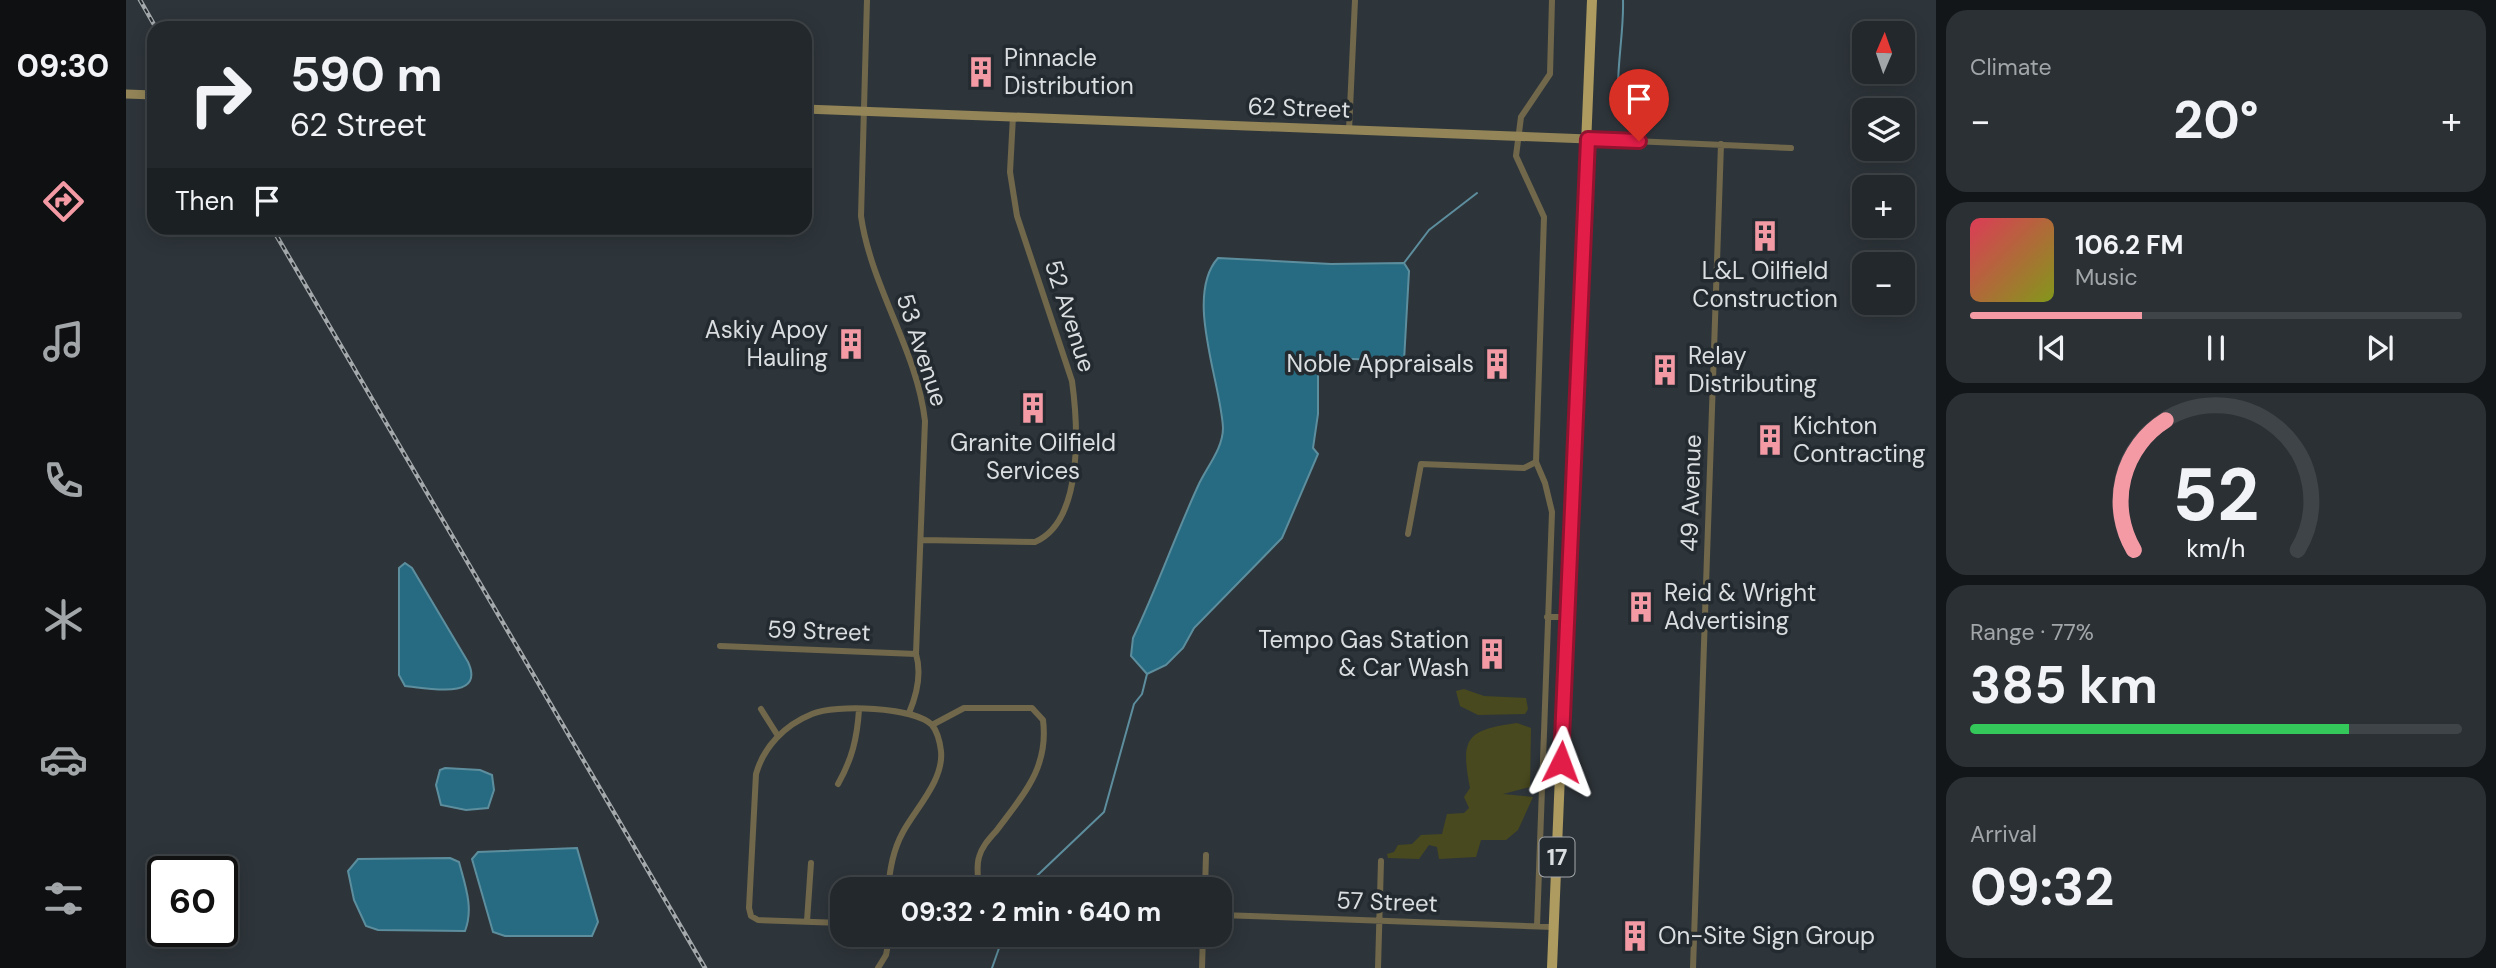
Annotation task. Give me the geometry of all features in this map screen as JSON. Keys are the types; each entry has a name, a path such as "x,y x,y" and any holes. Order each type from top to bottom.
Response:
{"main road":[{"name":"17","path":"1552,968 1569,617 1592,0"},
{"path":"126,94 147,95"},
{"name":"62 Street","path":"812,109 1588,139"}],"street":[{"name":"53 Avenue","path":"867,0 860,205 863,227 922,402 922,540 916,654 920,665 918,684 909,713"},
{"path":"1349,130 1355,0"},
{"path":"1537,926 1552,512 1548,492 1536,462 1544,217 1516,156 1523,111 1549,77 1552,0"},
{"name":"52 Avenue","path":"922,540 1035,542 1045,538 1056,526 1072,492 1075,403 1069,366 1017,216 1010,172 1013,117"},
{"name":"62 Street","path":"1588,139 1791,148"},
{"name":"49 Avenue","path":"1693,968 1721,144"},
{"path":"1409,534 1421,464 1524,468 1536,462"},
{"path":"1547,617 1569,617"},
{"name":"59 Street","path":"720,646 916,654"},
{"path":"932,725 964,708 1032,708 1043,720 1045,747 1040,768 1028,790 983,847 978,865 978,877"},
{"path":"761,709 778,736"},
{"path":"838,784 852,758 857,740 859,710"},
{"path":"830,922 758,920 751,916 749,908 755,774 765,750 778,736 814,712 859,710 909,713 932,725 941,754 939,769 902,833 891,862 889,877"},
{"path":"1205,877 1206,855"},
{"path":"1377,968 1381,861"},
{"path":"807,921 811,863"},
{"name":"57 Street","path":"1232,915 1554,927"},
{"path":"878,968 888,947"},
{"path":"1202,968 1203,947"}],"shaded area":[{"path":"1464,689 1484,696 1526,698 1528,709 1525,714 1478,715 1460,706 1456,691"},
{"path":"1517,723 1531,728 1530,787 1503,794 1533,797 1518,830 1506,840 1481,840 1476,857 1439,859 1437,847 1429,845 1419,859 1388,858 1387,854 1394,852 1398,845 1412,844 1421,835 1442,834 1447,814 1464,813 1469,808 1464,797 1470,788 1466,757 1471,739 1487,729"}],"water":[{"path":"1218,258 1331,264 1404,263 1409,271 1404,361 1326,358 1318,364 1318,414 1313,448 1318,454 1282,538 1194,628 1183,648 1166,665 1147,674 1131,656 1133,638 1222,436 1221,409 1204,316 1208,274"},
{"path":"405,563 412,568 468,662 471,674 469,682 462,687 439,690 405,686 399,675 399,568"},
{"path":"440,770 480,770 492,775 494,790 488,808 466,810 441,805 436,785"},
{"path":"577,848 598,922 592,936 505,936 493,932 472,859 478,852"},
{"path":"450,858 459,862 466,888 469,914 465,931 378,930 366,926 354,900 348,871 358,859"}],"waterway":[{"path":"1618,95 1623,0"},
{"path":"1404,263 1429,230 1477,193"},
{"path":"1036,877 1104,812 1134,704 1142,694 1147,674"},
{"path":"992,968 999,947"}],"railway":[{"path":"140,0 152,21"},
{"path":"276,235 705,968"}],"place":[{"name":"Pinnacle Distribution","path":"981,72"},
{"name":"L&L Oilfield Construction","path":"1765,236"},
{"name":"Askiy Apoy Hauling","path":"851,344"},
{"name":"Noble Appraisals","path":"1497,364"},
{"name":"Relay Distributing","path":"1665,370"},
{"name":"Granite Oilfield Services","path":"1033,408"},
{"name":"Kichton Contracting","path":"1770,440"},
{"name":"Reid & Wright Advertising","path":"1641,607"},
{"name":"Tempo Gas Station & Car Wash","path":"1492,654"},
{"name":"On-Site Sign Group","path":"1635,936"}],"route":[{"path":"1561,762 1588,139 1639,141"}]}
